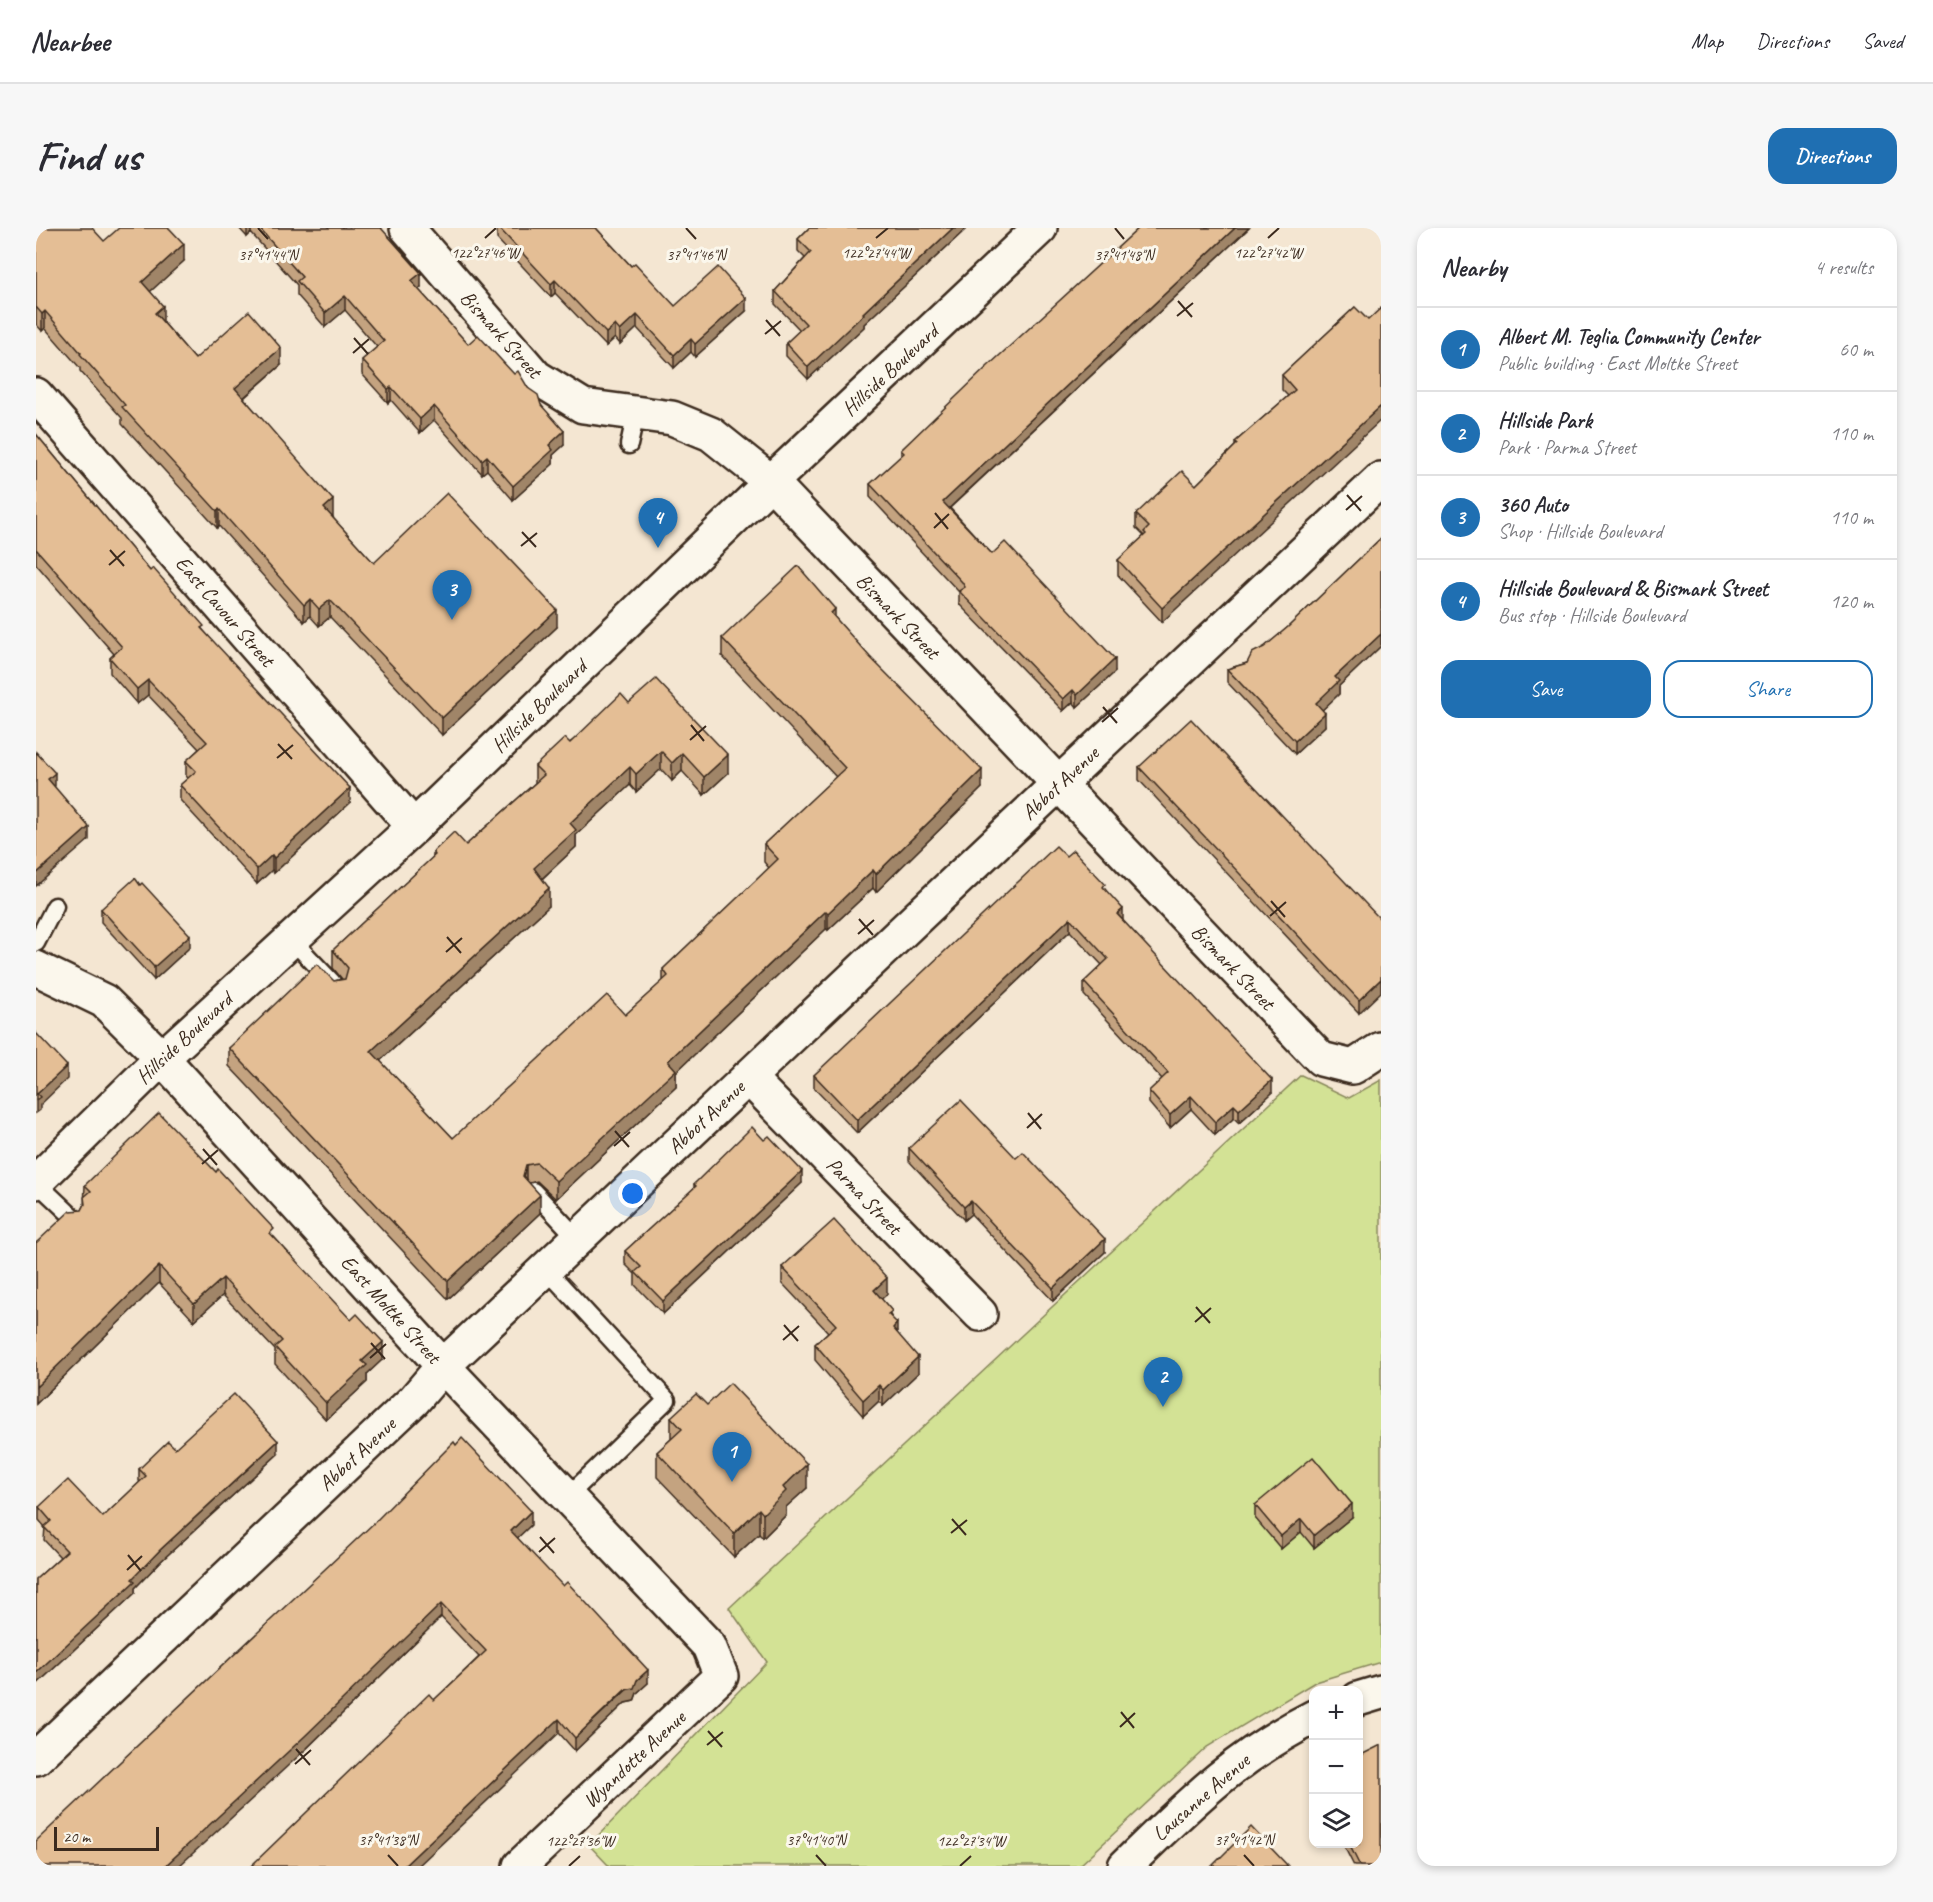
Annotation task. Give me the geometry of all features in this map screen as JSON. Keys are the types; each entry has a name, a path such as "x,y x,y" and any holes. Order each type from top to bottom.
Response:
{"street":[{"name":"Hillside Boulevard","path":"36,1182 162,1058 414,827 771,482 1040,228"},
{"name":"Bismark Street","path":"423,234 536,377 583,406 672,418 711,434 771,482 1321,1059 1353,1067 1381,1049"},
{"name":"East Cavour Street","path":"36,395 414,827"},
{"name":"Abbot Avenue","path":"36,1758 414,1400 443,1366 1381,479"},
{"name":"East Moltke Street","path":"36,968 104,1001 162,1058 443,1366 709,1646 721,1676"},
{"name":"Parma Street","path":"748,1077 980,1314"},
{"name":"Wyandotte Avenue","path":"520,1866 721,1676"},
{"path":"1363,1698 1381,1692"},
{"name":"Lausanne Avenue","path":"1125,1866 1224,1772 1267,1742 1309,1720"}],"lane":[{"path":"629,445 636,413"},
{"path":"36,943 56,906"},
{"path":"291,939 338,989"},
{"path":"36,1182 75,1219"},
{"path":"533,1191 578,1239"},
{"path":"546,1269 667,1400 567,1497"}],"green space":[{"path":"1301,1075 1349,1098 1381,1080 1381,1662 1315,1682 1207,1747 1079,1866 609,1866 589,1845 767,1662 729,1608"}],"building":[{"path":"36,228 92,228 104,241 119,228 169,228 184,244 142,282 163,306 155,313 195,359 249,311 281,348 235,388 333,500 324,508 374,563 447,493 557,610 442,718 330,600 319,609 310,599 304,605 219,509 217,511 122,407 125,405 45,311 42,314 36,307"},
{"path":"259,228 381,228 421,273 411,281 468,344 478,335 514,374 518,371 528,388 538,395 541,405 564,431 549,445 553,450 513,486 487,456 482,460 434,406 420,419 362,360 384,341 345,296 325,313 297,281 302,277"},
{"path":"499,228 596,228 631,266 635,263 675,306 718,267 746,298 695,344 691,339 674,355 637,315 620,331 615,325 606,333 555,280 551,284"},
{"path":"809,228 953,228 808,367 786,343 806,324 775,291 811,252 798,239"},
{"path":"1139,228 1235,228 943,502 992,554 1005,542 1115,659 1077,695 1073,690 1063,699 959,591 965,587 962,582 870,484 904,453 901,450 988,366"},
{"path":"1355,307 1368,320 1381,308 1381,406 1162,608 1118,560 1146,534 1144,532 1149,527 1136,514 1182,471 1196,485 1237,444 1235,442 1295,390 1282,375"},
{"path":"36,434 150,571 153,568 204,626 201,628 350,788 274,858 272,855 257,869 180,785 196,771 186,761 207,742 148,680 137,689 110,658 122,647 36,549"},
{"path":"1381,538 1381,634 1335,677 1339,681 1316,703 1325,713 1295,741 1227,669 1247,663 1252,653 1264,647 1288,627"},
{"path":"798,566 835,609 831,613 870,657 982,770 876,874 873,870 828,913 826,911 668,1061 676,1070 556,1181 537,1163 526,1165 523,1176 540,1195 448,1281 229,1048 317,964 334,981 345,979 348,968 333,950 435,855 433,852 454,832 466,845 544,775 535,766 565,738 570,743 621,694 629,703 656,679 728,755 704,777 682,753 672,763 661,751 636,774 630,767 570,823 576,830 534,868 549,888 371,1051 453,1138 607,995 625,1015 668,976 663,969 778,859 764,844 845,768 722,638"},
{"path":"1191,719 1381,920 1381,979 1359,1000 1139,767"},
{"path":"36,752 55,773 48,779 89,827 36,874"},
{"path":"1056,846 1066,856 1073,850 1105,884 1103,887 1123,909 1117,914 1272,1080 1239,1110 1234,1105 1215,1122 1191,1096 1170,1115 1149,1091 1168,1073 1084,982 1108,959 1070,918 857,1120 814,1075"},
{"path":"135,878 190,935 154,967 101,909"},
{"path":"36,1033 67,1066 37,1094 40,1097 36,1100"},
{"path":"961,1100 1016,1158 1023,1152 1105,1239 1053,1288 971,1201 964,1207 909,1148"},
{"path":"159,1113 216,1172 218,1169 274,1229 270,1233 351,1320 357,1314 383,1342 362,1361 367,1365 326,1403 275,1347 282,1341 223,1278 194,1304 159,1266 36,1387 36,1243 70,1211 82,1210 85,1204 84,1197 91,1191 85,1185"},
{"path":"752,1127 764,1140 769,1136 802,1171 663,1301 635,1272 641,1267 625,1251 696,1186 694,1184"},
{"path":"834,1220 887,1278 874,1290 892,1311 888,1314 897,1323 893,1328 918,1357 883,1390 879,1385 863,1400 815,1344 836,1325 782,1267"},
{"path":"730,1383 807,1464 783,1487 786,1491 763,1514 759,1509 734,1533 657,1452 682,1429 671,1417 696,1394 707,1405"},
{"path":"234,1394 278,1441 160,1550 132,1579 135,1581 36,1673 36,1579 67,1551 44,1527 51,1521 39,1507 68,1480 103,1517 146,1476 139,1469 168,1441 175,1448"},
{"path":"462,1438 531,1511 511,1531 563,1586 567,1582 648,1670 637,1680 634,1688 625,1690 575,1738 559,1719 404,1866 251,1866 429,1694 434,1700 486,1651 441,1604 305,1736 165,1866 36,1866 36,1841 375,1522 454,1442 456,1445"},
{"path":"1313,1457 1352,1504 1314,1535 1301,1519 1281,1536 1255,1505"},
{"path":"1381,1745 1381,1866 1360,1866 1351,1848 1363,1848 1363,1754"},
{"path":"1251,1827 1288,1866 1212,1866"}],"place":[{"name":"Hillside Boulevard & Bismark Street","path":"658,548"},
{"name":"360 Auto","path":"452,620"},
{"name":"Hillside Park","path":"1163,1407"},
{"name":"Albert M. Teglia Community Center","path":"732,1482"}]}
